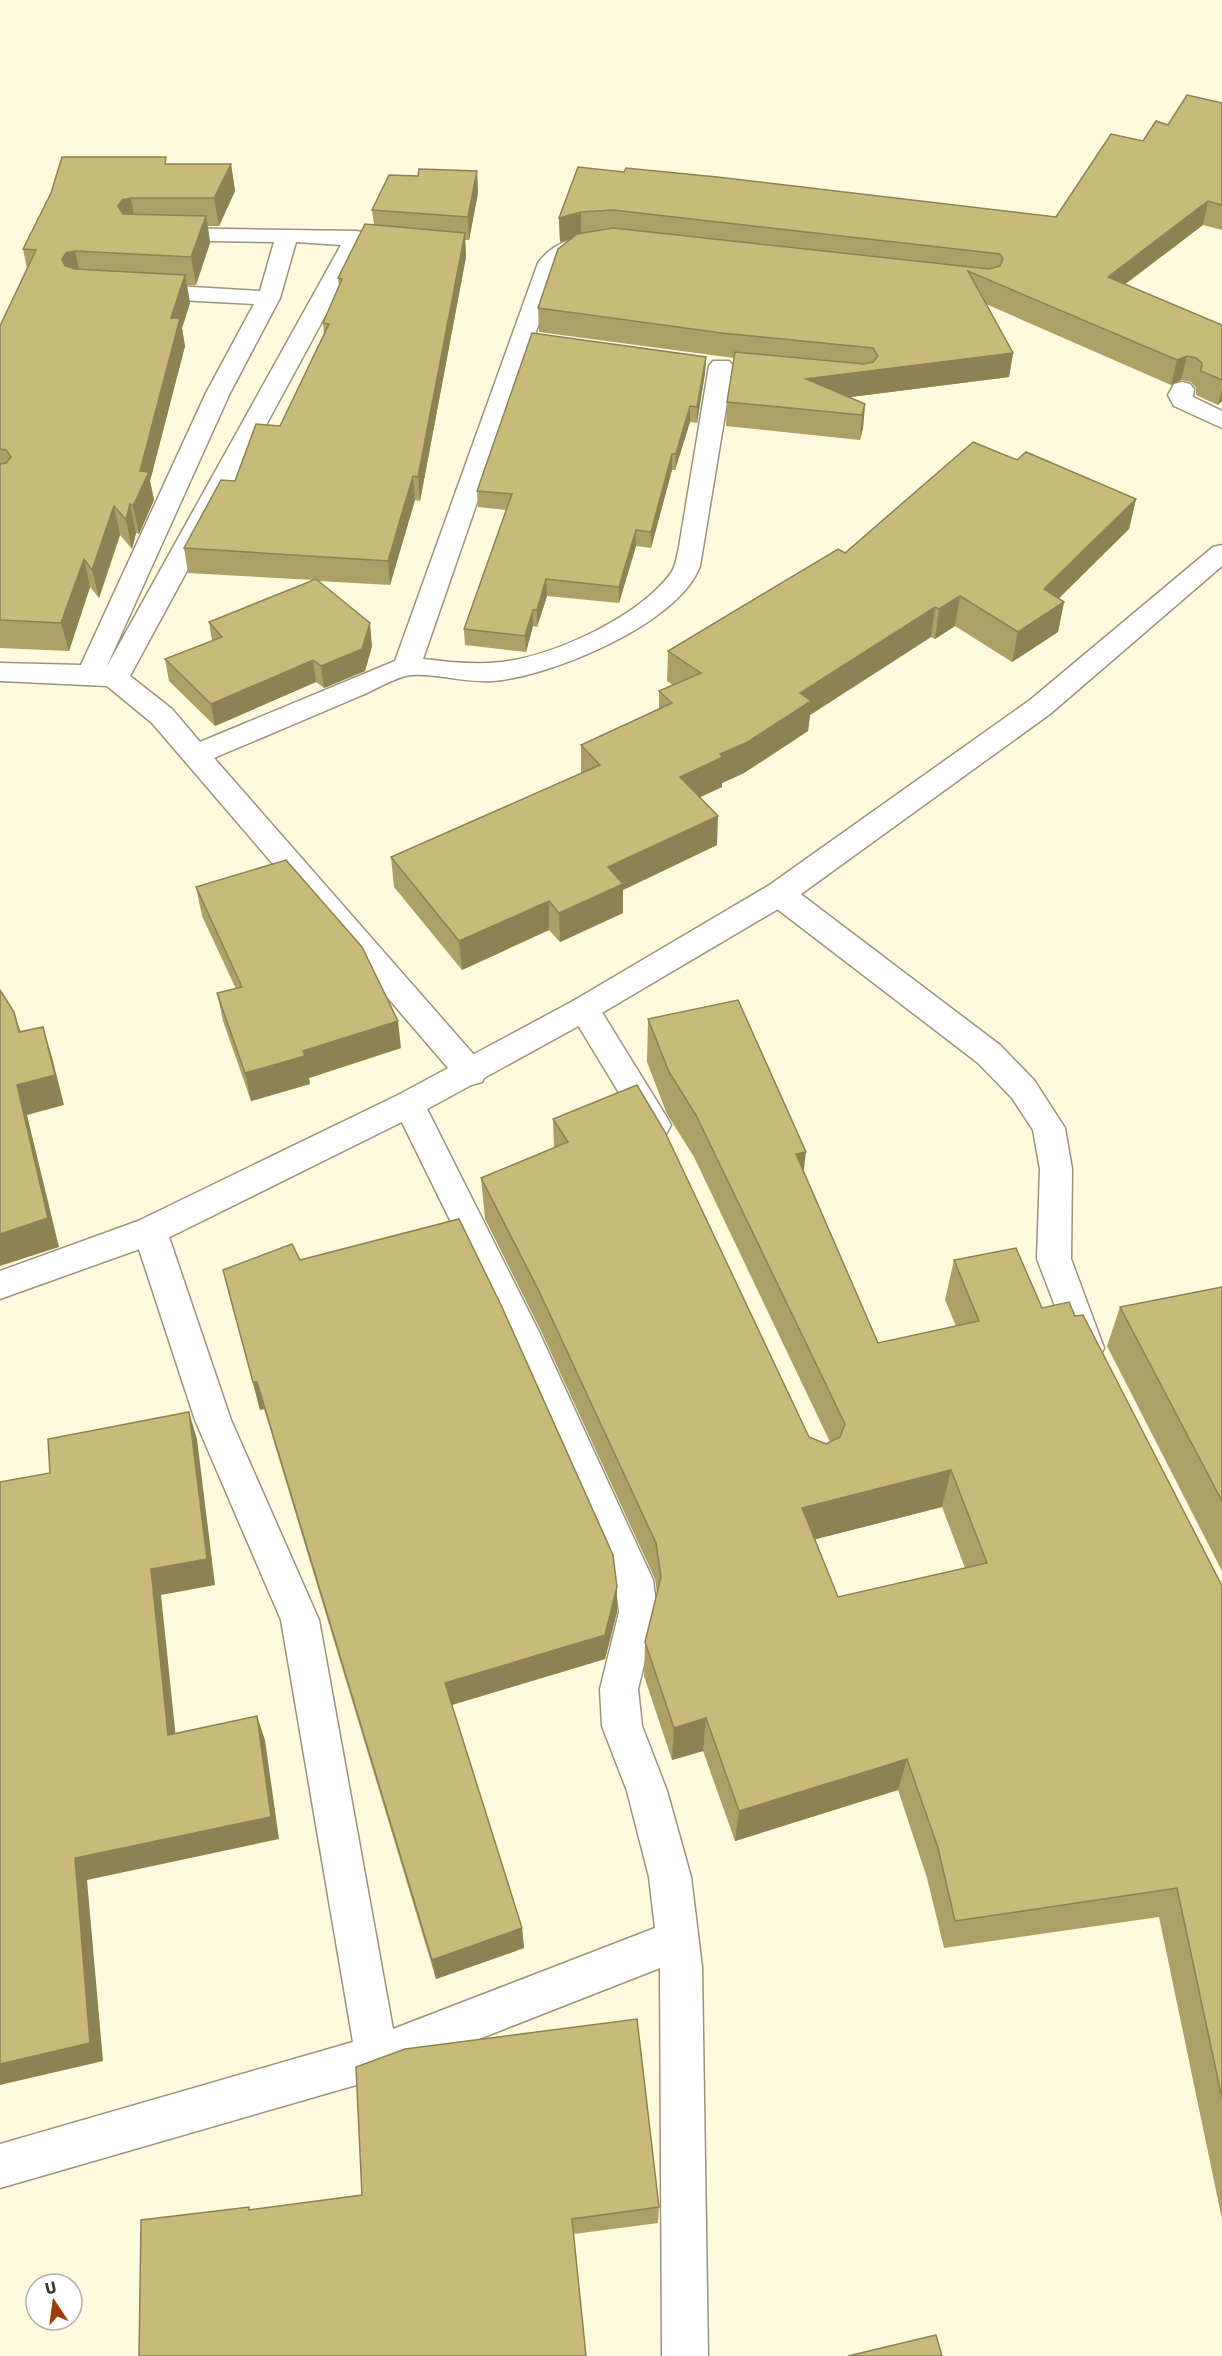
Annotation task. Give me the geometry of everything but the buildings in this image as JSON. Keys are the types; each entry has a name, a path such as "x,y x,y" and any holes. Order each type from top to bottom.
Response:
{"street":[{"path":"147,235 287,235 399,242"},
{"path":"102,676 218,393 269,298 287,235"},
{"path":"102,676 356,238"},
{"path":"407,666 534,340 549,263 563,250 584,243 624,244"},
{"path":"116,290 269,298"},
{"path":"197,754 407,666 468,672 502,671 545,661 580,648 657,604 684,574 692,547 721,365"},
{"path":"1182,389 1180,395 1183,401 1222,421"},
{"path":"0,1285 150,1231 410,1104 471,1073 584,1009 779,894 1040,707 1222,553"},
{"path":"0,672 102,676 162,716 471,1073"},
{"path":"779,894 989,1054 1023,1089 1049,1128 1056,1169 1054,1259 1083,1341 1099,1372"},
{"path":"584,1009 668,1147"},
{"path":"410,1104 522,1332 634,1580 638,1612 619,1689 622,1726 647,1791 670,1877 681,1967 685,2356"},
{"path":"150,1231 213,1420 300,1620 377,2057"},
{"path":"0,2166 377,2057 677,1940"}]}
